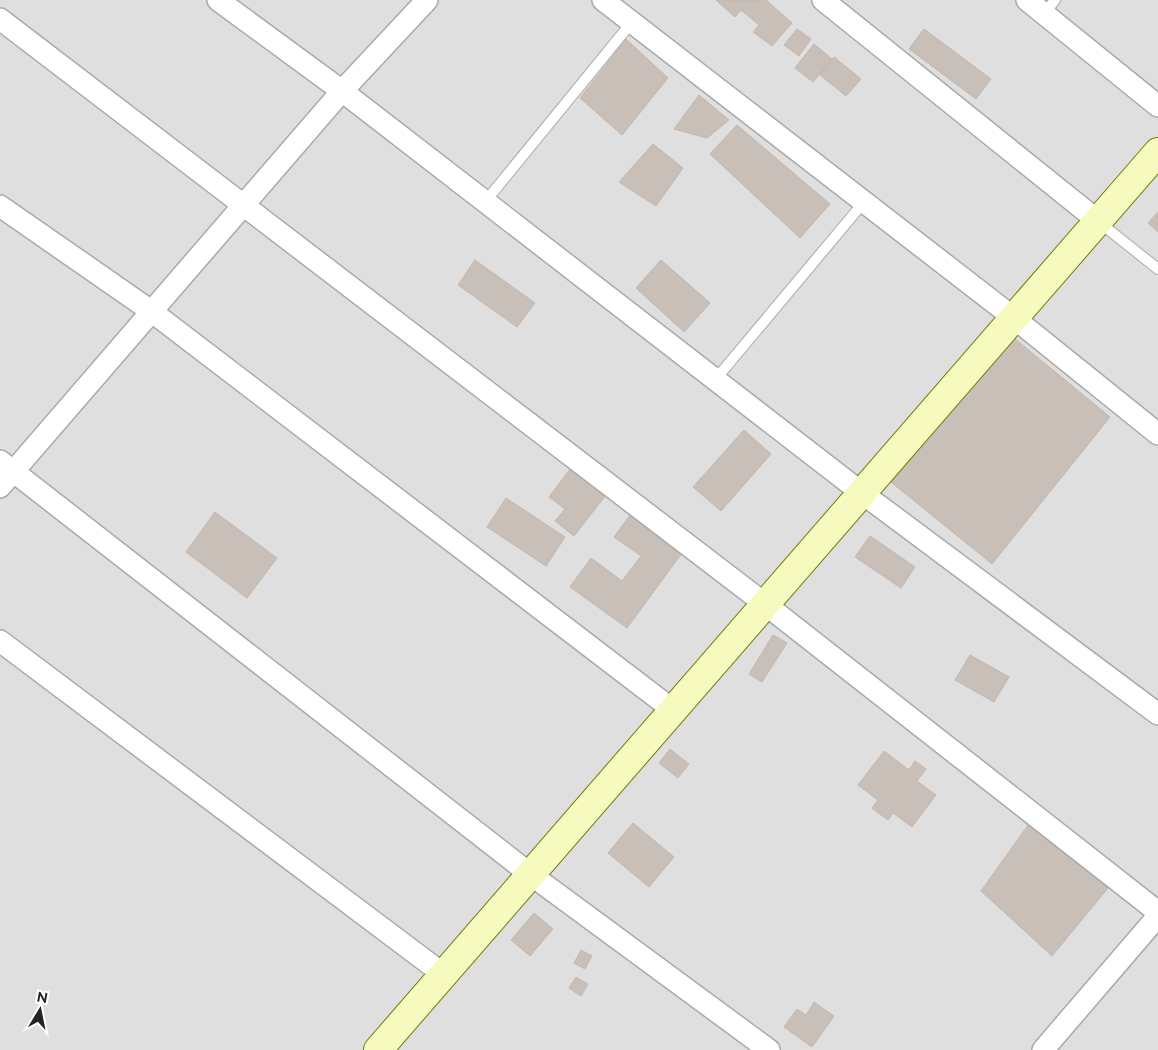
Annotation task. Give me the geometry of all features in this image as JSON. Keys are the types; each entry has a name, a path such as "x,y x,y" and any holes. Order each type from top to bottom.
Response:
{"street":[{"path":"218,0 342,91 862,493 1158,714"},
{"path":"427,0 342,91 151,311 5,473 530,874 769,1050"},
{"path":"604,0 1014,318 1158,434"},
{"path":"823,0 1098,221"},
{"path":"1027,0 1050,7 1158,106"},
{"path":"0,19 765,604 1158,914 1043,1050"},
{"path":"378,1050 1158,152"},
{"path":"0,206 151,311 674,710"},
{"path":"0,641 443,974"}],"lane":[{"path":"485,202 632,22"},
{"path":"716,380 864,202"},
{"path":"1098,221 1158,269"}],"shaded area":[{"path":"0,0 1158,0 1158,1050 0,1050"}],"building":[{"path":"716,0 766,0 792,23 772,46 753,32 759,25 741,10 735,17"},
{"path":"797,29 811,39 799,56 784,45"},
{"path":"924,29 991,79 976,99 909,49"},
{"path":"626,39 668,78 622,135 580,98"},
{"path":"814,44 832,59 813,82 795,68"},
{"path":"834,57 861,79 846,96 820,75"},
{"path":"699,95 729,120 707,138 674,129"},
{"path":"737,125 830,204 800,238 710,154"},
{"path":"653,144 683,168 656,206 619,182"},
{"path":"1158,212 1158,232 1148,223"},
{"path":"475,260 535,303 517,327 458,285"},
{"path":"661,260 710,303 684,332 636,288"},
{"path":"1014,338 1110,417 992,564 891,482"},
{"path":"744,430 771,454 721,511 693,487"},
{"path":"571,468 606,495 574,536 555,521 565,509 549,497"},
{"path":"506,498 565,537 546,566 487,527"},
{"path":"215,512 277,558 247,598 186,552"},
{"path":"630,515 682,553 627,628 570,587 591,558 622,581 641,556 614,537"},
{"path":"870,536 915,567 901,588 855,557"},
{"path":"773,635 787,643 762,682 749,674"},
{"path":"970,655 1009,677 994,702 955,680"},
{"path":"670,749 689,764 678,778 659,763"},
{"path":"884,751 909,770 915,761 926,769 917,781 936,795 912,827 893,813 888,820 872,808 878,800 858,785"},
{"path":"1031,821 1113,882 1052,956 981,891"},
{"path":"633,823 674,857 649,887 608,853"},
{"path":"534,913 553,929 530,956 511,940"},
{"path":"581,950 592,956 585,969 574,963"},
{"path":"576,977 588,984 581,996 569,988"},
{"path":"814,1002 834,1016 812,1047 784,1027 797,1009 806,1015"}]}
